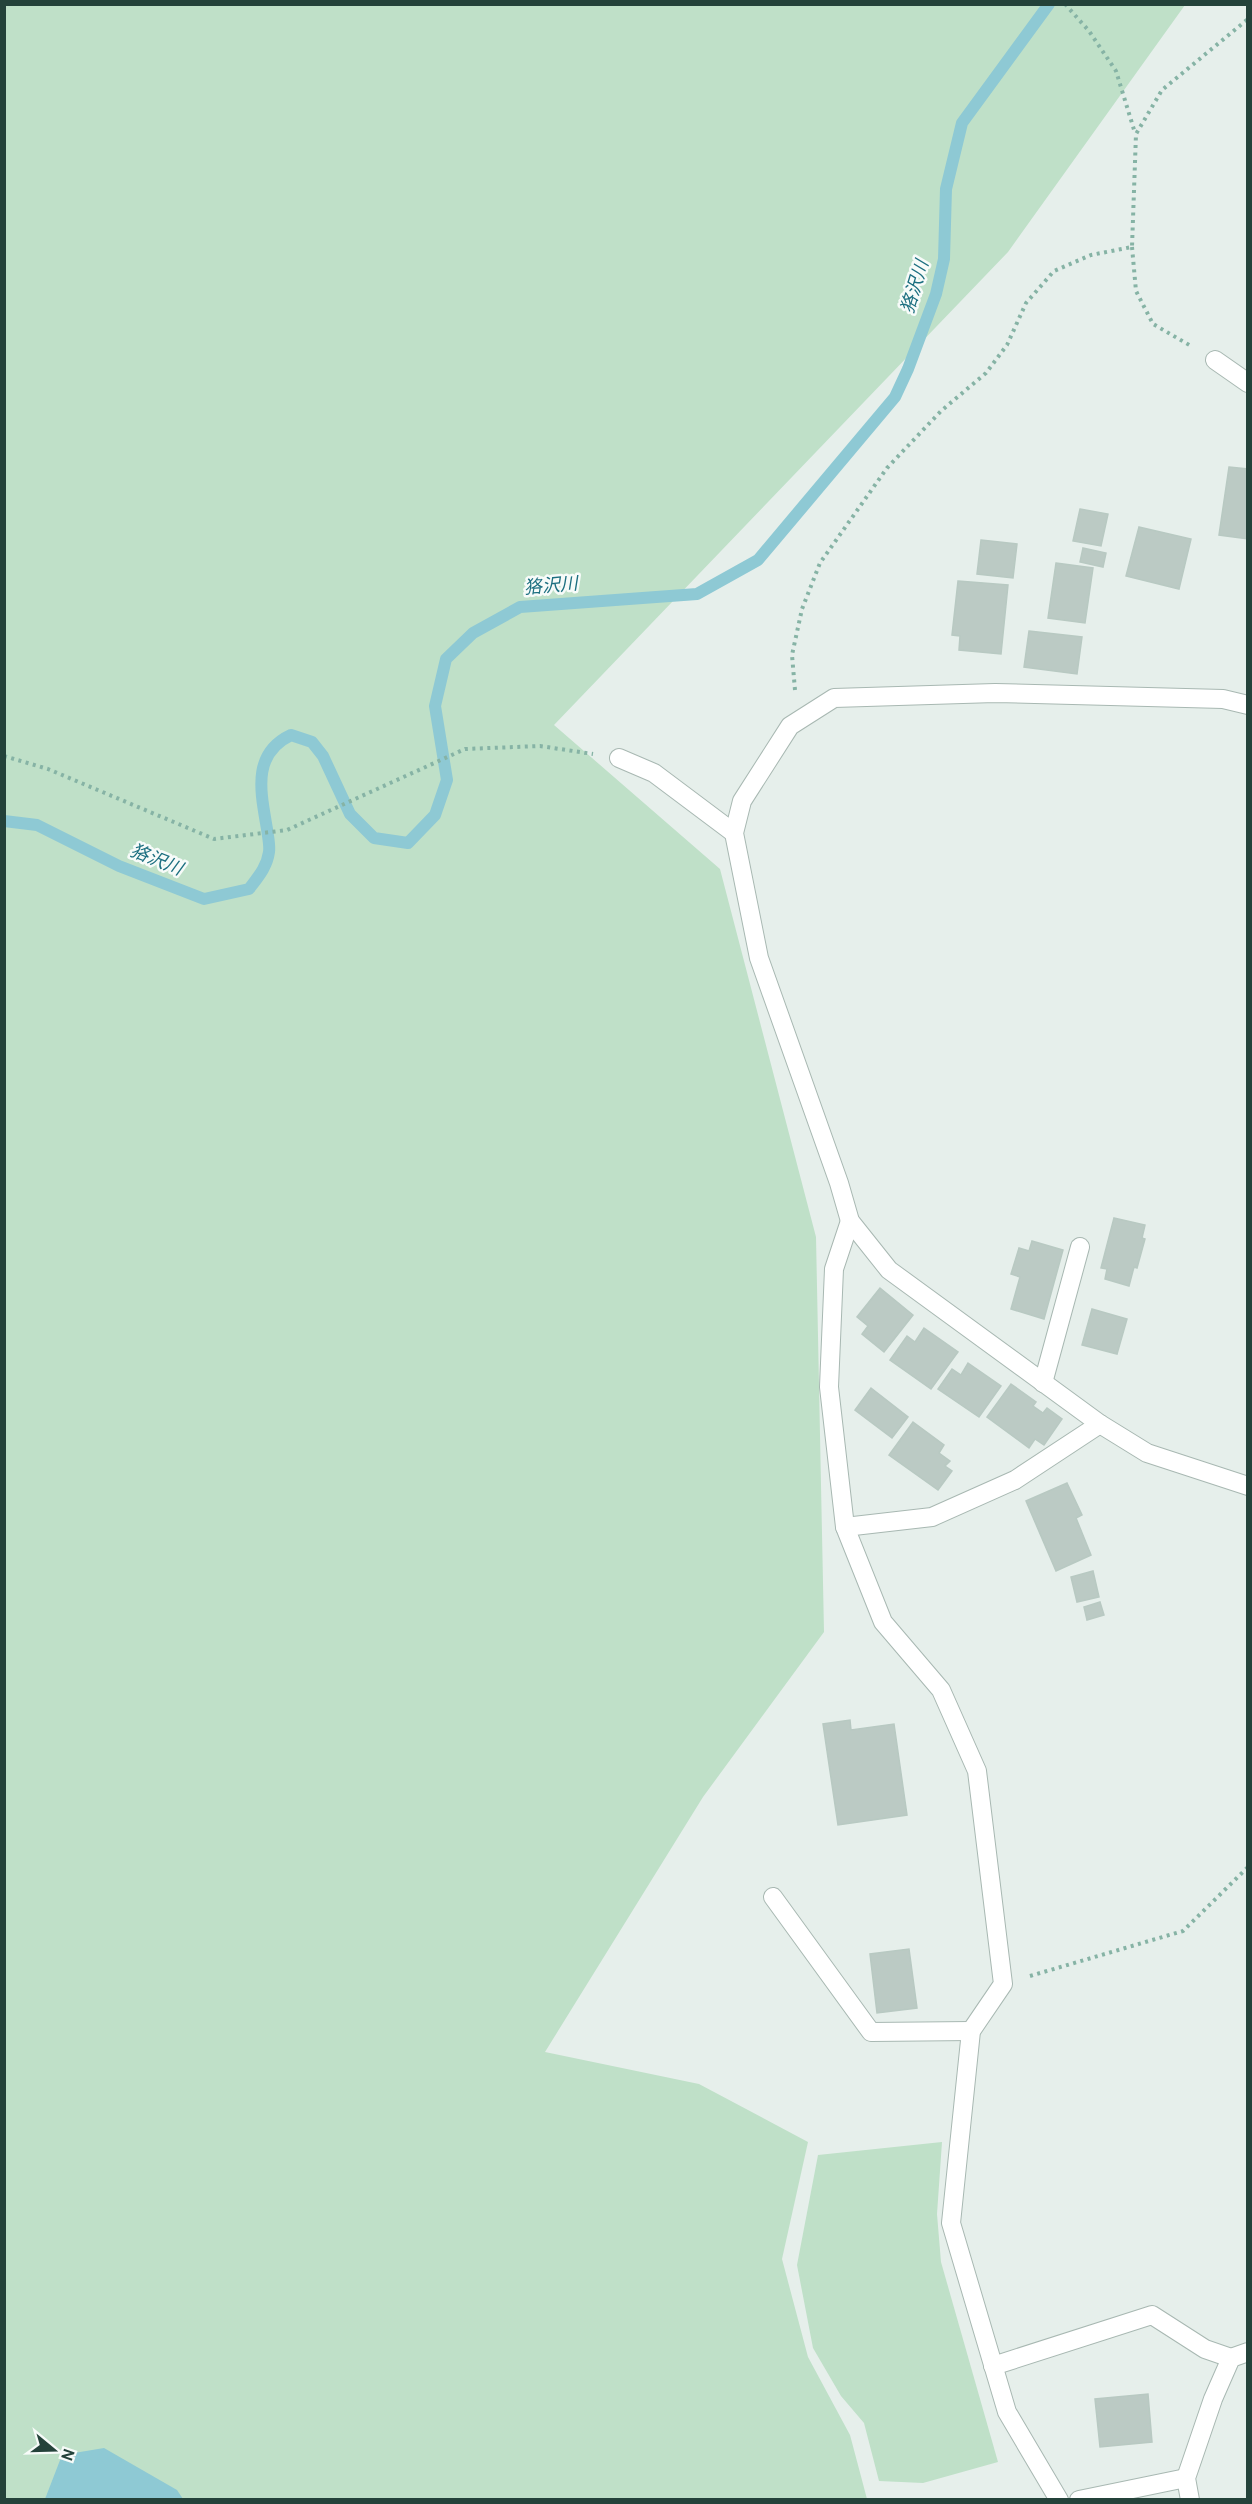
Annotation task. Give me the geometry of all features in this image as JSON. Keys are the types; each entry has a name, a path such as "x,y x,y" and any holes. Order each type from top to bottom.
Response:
{"street":[{"path":"1215,360 1248,383"},
{"path":"1248,705 1223,699 972,694 834,698 790,726 742,801 734,833 759,958 839,1183 850,1221 889,1270 1100,1424 1147,1453 1248,1486"},
{"path":"619,758 654,773 734,833"},
{"path":"850,1221 834,1269 829,1387 845,1527 884,1622 941,1690 977,1771 1003,1984 971,2031 951,2223 1007,2412 1059,2499"},
{"path":"1043,1383 1080,1247"},
{"path":"845,1527 932,1517 1015,1480 1100,1424"},
{"path":"773,1898 871,2032 971,2031"},
{"path":"993,2366 1152,2315 1205,2349 1239,2355 1213,2399 1186,2478 1190,2499"},
{"path":"1079,2499 1186,2478"}],"path":[{"path":"1065,4 1089,31 1116,72 1136,134 1132,247 1136,291 1153,324 1215,360"},
{"path":"1136,134 1162,90 1248,19"},
{"path":"804,717 794,686 792,655 802,609 820,563 887,468 941,411 986,373 1007,345 1026,303 1054,271 1091,255 1132,247"},
{"path":"4,756 48,769 213,839 287,830 465,749 540,746 619,758"},
{"path":"1003,1984 1183,1931 1248,1867"}],"green space":[{"path":"5,5 1185,5 1008,252 554,725 720,869 816,1237 824,1632 703,1797 545,2052 699,2084 808,2142 782,2259 808,2357 850,2435 867,2499 5,2500"},
{"path":"942,2142 937,2214 941,2262 998,2462 923,2483 879,2481 864,2423 841,2396 813,2348 797,2265 818,2155"}],"water":[{"path":"104,2448 177,2490 183,2499 45,2499 62,2455"}],"building":[{"path":"1229,467 1248,469 1248,539 1219,535"},
{"path":"1080,509 1108,514 1101,546 1073,541"},
{"path":"1139,527 1191,539 1179,589 1126,576"},
{"path":"981,540 1017,544 1013,578 977,574"},
{"path":"1083,548 1106,553 1103,567 1080,562"},
{"path":"1056,563 1093,568 1085,623 1048,618"},
{"path":"958,581 1008,585 1001,654 959,650 960,636 952,635"},
{"path":"1029,631 1082,637 1077,674 1024,667"},
{"path":"1114,1218 1145,1225 1142,1238 1145,1239 1129,1286 1105,1279 1107,1269 1101,1268"},
{"path":"1032,1241 1063,1250 1044,1319 1011,1309 1020,1277 1011,1274 1019,1248 1029,1251"},
{"path":"880,1288 913,1315 884,1352 862,1334 868,1326 857,1317"},
{"path":"1092,1309 1127,1319 1117,1354 1082,1345"},
{"path":"924,1328 958,1352 931,1389 890,1360 907,1336 915,1342"},
{"path":"968,1363 1001,1386 979,1417 938,1389 952,1369 961,1375"},
{"path":"1011,1384 1036,1402 1033,1406 1043,1413 1047,1408 1062,1419 1044,1445 1035,1439 1029,1448 987,1417"},
{"path":"871,1388 908,1417 892,1438 855,1410"},
{"path":"913,1422 944,1445 939,1453 950,1461 945,1466 952,1471 938,1490 889,1455"},
{"path":"1067,1483 1082,1515 1076,1518 1091,1555 1056,1571 1026,1501"},
{"path":"1093,1571 1099,1597 1077,1602 1071,1577"},
{"path":"1100,1602 1104,1615 1087,1620 1084,1607"},
{"path":"850,1720 851,1730 894,1724 907,1815 838,1825 823,1724"},
{"path":"909,1949 917,2008 877,2013 870,1954"},
{"path":"1148,2394 1152,2442 1100,2447 1095,2399"}],"waterway":[{"name":"狢沢川","path":"4,821 37,825 119,866 204,899 249,889 264,867 269,852 261,788 264,764 278,743 291,735 312,742 323,756 350,814 374,838 408,843 435,815 447,780 435,706 446,659 473,633 520,607 697,594 758,560 895,397 936,294 944,259 946,189 962,123 1049,4"}]}
